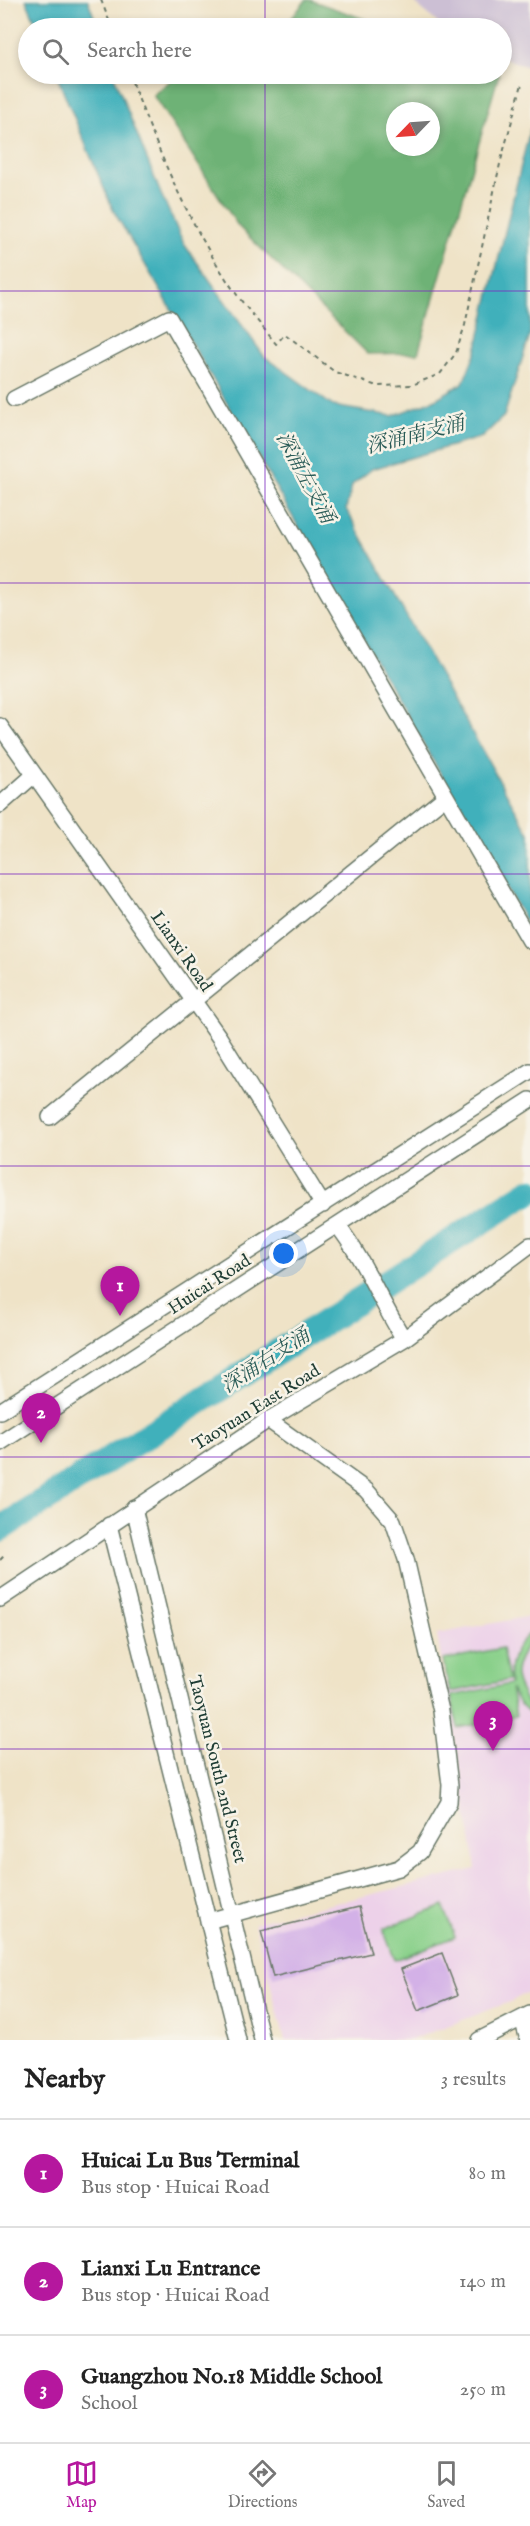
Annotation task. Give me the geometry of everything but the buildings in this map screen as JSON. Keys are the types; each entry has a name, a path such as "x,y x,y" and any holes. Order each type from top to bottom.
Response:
{"street":[{"path":"14,399 169,318 530,941"},
{"name":"Lianxi Road","path":"0,726 194,1001 249,1083 323,1205"},
{"path":"0,805 34,775"},
{"path":"50,1117 446,796"},
{"path":"523,1075 530,1099"},
{"name":"Huicai Road","path":"0,1411 523,1075"},
{"name":"Huicai Road","path":"0,1443 530,1099"},
{"path":"337,1225 351,1242 368,1270 404,1339"},
{"name":"Taoyuan East Road","path":"0,1599 268,1420 404,1339 530,1245"},
{"path":"208,1921 399,1868 420,1852 449,1802 450,1785 441,1711 406,1559 393,1521 366,1490 268,1420"},
{"name":"Taoyuan South 2nd Street","path":"134,1508 262,2040"},
{"path":"109,1525 238,2040"},
{"path":"479,2040 527,2025"},
{"path":"502,2040 527,2025"}],"path":[{"path":"101,0 108,18"},
{"path":"133,84 148,124 191,219 224,276 276,344 285,334 334,372 377,386 412,385 440,374 456,353 465,325 500,164 522,84"},
{"path":"0,1560 4,1557"}],"shaded area":[{"path":"412,0 530,0 530,68 512,61 512,18 432,18"},
{"path":"530,1616 530,1991 512,2001 411,2040 285,2040 254,1923 476,1869 437,1634"}],"green space":[{"path":"306,0 310,0 361,18 292,18"},
{"path":"167,84 496,84 418,353 368,354 238,226 153,95"},
{"path":"530,1633 516,1674 530,1714 519,1704 511,1688 516,1716 458,1728 451,1696 510,1684 513,1656"},
{"path":"502,1648 509,1680 450,1692 443,1660"},
{"path":"444,1906 455,1937 395,1960 383,1929"}],"water":[{"path":"26,0 88,0 94,18 34,18"},
{"path":"60,84 117,84 161,194 184,244 264,356 333,406 392,416 434,400 463,383 476,351 530,129 530,335 504,416 482,437 372,469 352,485 346,509 530,835 530,929 242,429 113,210"}],"waterway":[{"name":"深涌右支涌","path":"0,1529 530,1191"}],"place":[{"name":"Huicai Lu Bus Terminal","path":"120,1316"},
{"name":"Lianxi Lu Entrance","path":"41,1443"},
{"name":"Guangzhou No.18 Middle School","path":"493,1751"}],"water label":[{"name":"深涌南支涌","path":"415,434"},
{"name":"深涌左支涌","path":"306,477"}]}
